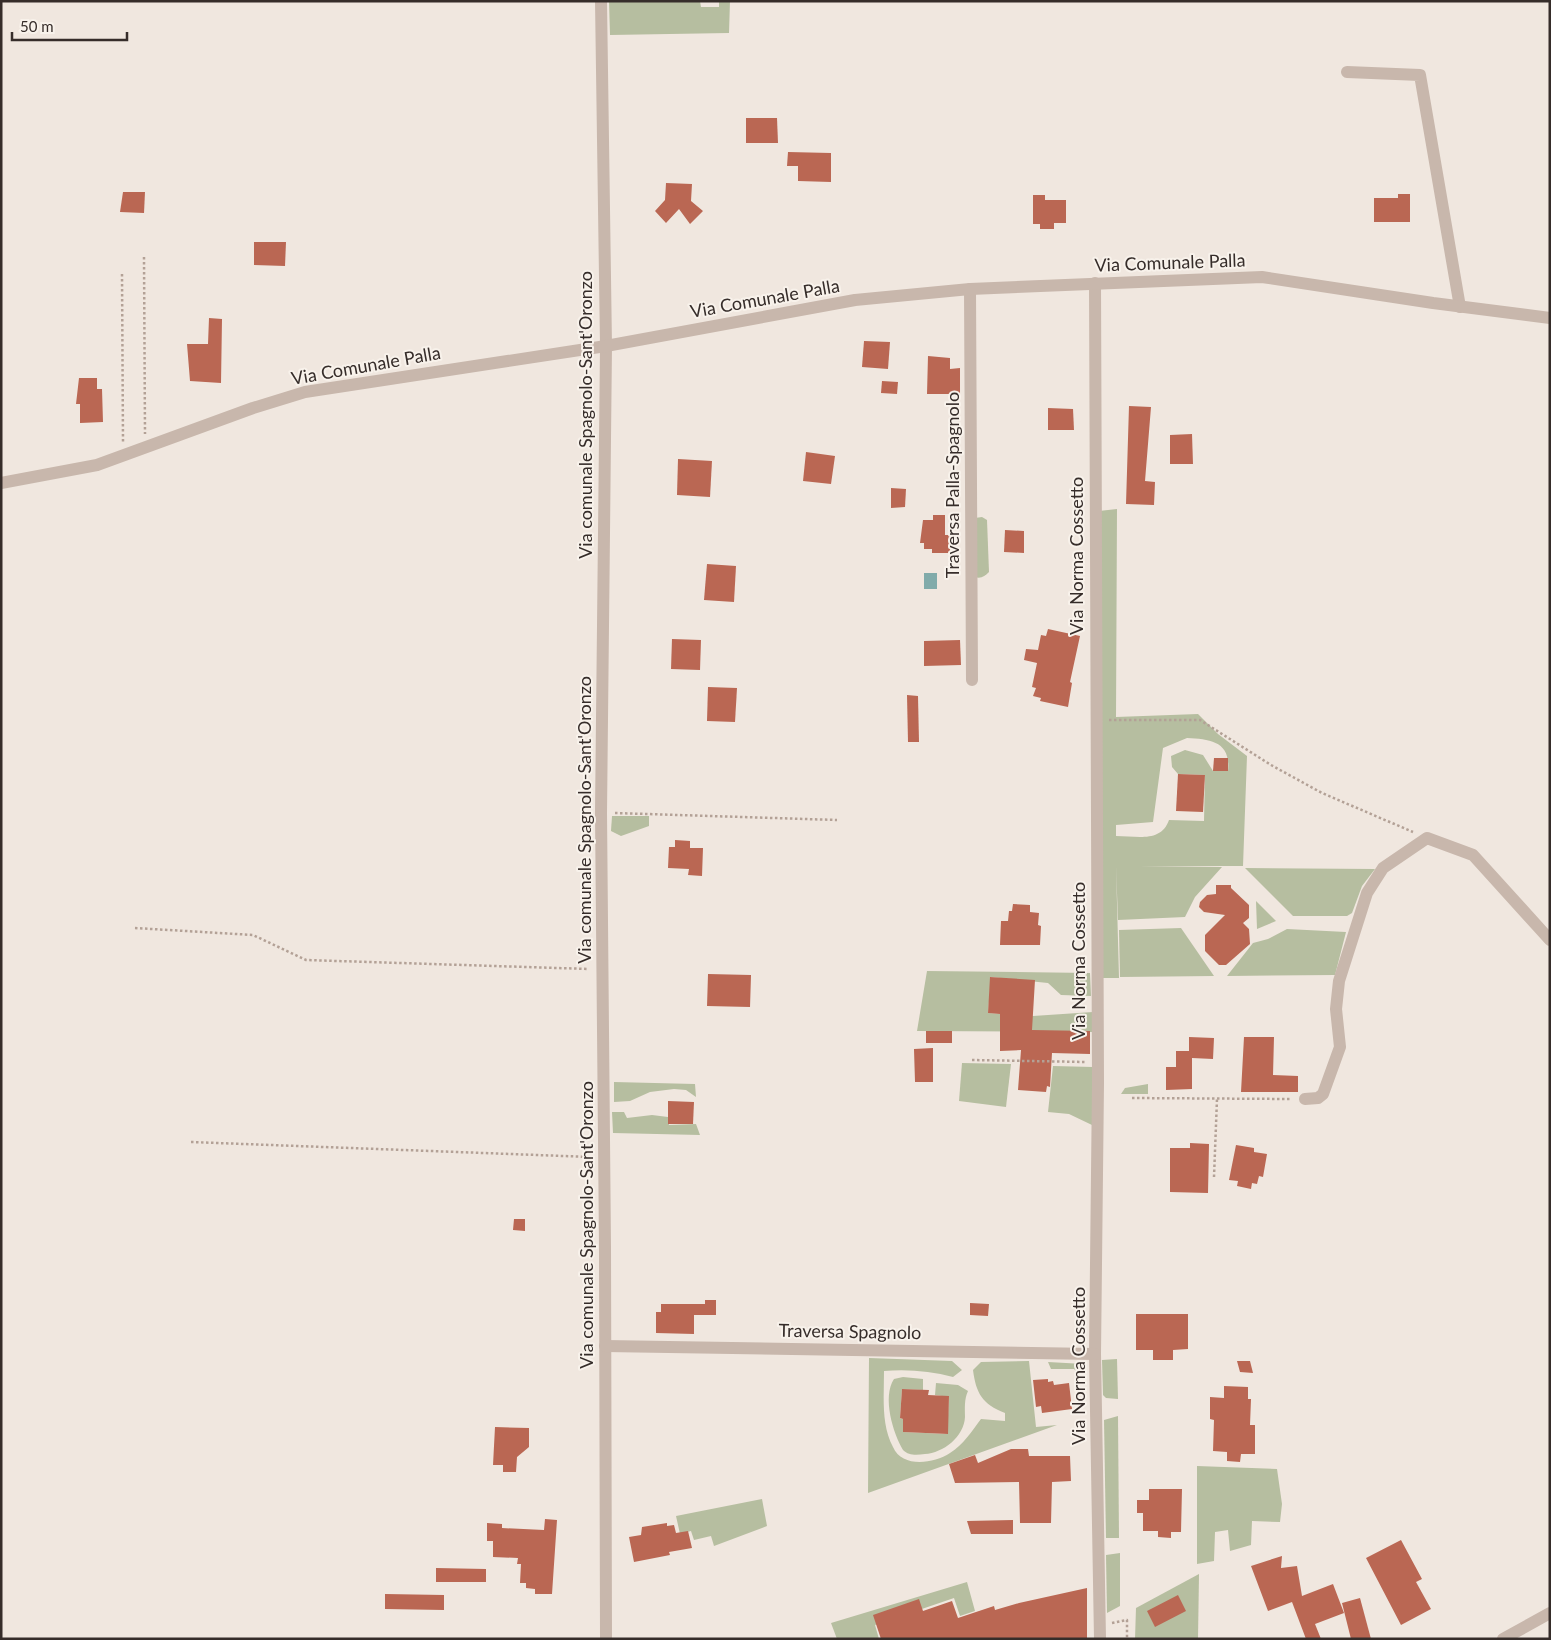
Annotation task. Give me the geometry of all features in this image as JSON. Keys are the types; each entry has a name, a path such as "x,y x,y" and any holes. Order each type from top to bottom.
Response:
{"street":[{"name":"Via comunale Spagnolo-Sant'Oronzo","path":"601,1 606,346 601,813 606,1639"},
{"path":"1347,72 1420,75 1460,307"},
{"name":"Via Comunale Palla","path":"1,483 97,465 253,408 305,392 606,346 854,300 970,289 1262,277 1460,307 1550,318"},
{"name":"Via Norma Cossetto","path":"1095,283 1097,1063 1095,1354 1100,1632"},
{"name":"Traversa Palla-Spagnolo","path":"970,289 972,680"},
{"path":"1305,1100 1318,1098 1323,1094 1340,1047 1336,1009 1339,981 1367,893 1383,868 1427,838 1473,855 1550,940"},
{"name":"Traversa Spagnolo","path":"605,1346 1095,1354"},
{"path":"1503,1639 1550,1613"}],"path":[{"path":"144,257 145,448"},
{"path":"122,274 123,456"},
{"path":"1095,720 1200,720 1271,765 1322,793 1427,838"},
{"path":"601,813 837,820"},
{"path":"135,928 253,935 306,960 603,969"},
{"path":"972,1060 1097,1063"},
{"path":"1132,1098 1305,1100"},
{"path":"1214,1177 1217,1098"},
{"path":"191,1142 604,1157"},
{"path":"1100,1632 1127,1620 1127,1639"}],"green space":[{"path":"609,1 700,1 701,7 719,7 719,1 730,1 729,33 610,35"},
{"path":"1117,509 1116,717 1198,714 1218,734 1247,756 1243,866 1139,866 1222,867 1195,897 1185,917 1118,920 1116,866 1119,978 1102,978 1099,511","holes":["1187,738 1211,741 1218,744 1223,748 1228,761 1228,771 1213,771 1203,755 1185,750 1171,756 1172,767 1178,774 1205,775 1204,821 1169,820 1165,827 1154,835 1147,837 1116,836 1116,825 1153,822 1163,748"]},
{"path":"982,517 987,520 989,572 983,577 977,578 975,577 975,518"},
{"path":"612,816 649,816 649,826 621,836 611,831"},
{"path":"1245,868 1375,869 1362,886 1352,913 1347,916 1293,916"},
{"path":"1256,901 1276,921 1257,929"},
{"path":"1181,928 1214,976 1120,977 1119,930"},
{"path":"1287,929 1346,932 1335,975 1227,976 1253,943 1268,939"},
{"path":"927,971 1090,973 1091,996 1061,995 1048,983 991,977 988,1013 1033,1016 1093,1012 1093,1032 917,1031"},
{"path":"962,1063 1011,1064 1006,1107 959,1101"},
{"path":"1053,1066 1093,1067 1092,1125 1069,1114 1048,1112"},
{"path":"614,1082 695,1084 696,1097 686,1090 674,1089 650,1092 630,1101 614,1102"},
{"path":"1148,1084 1148,1094 1121,1094 1125,1088"},
{"path":"612,1112 624,1112 627,1118 652,1115 668,1117 669,1125 696,1124 700,1135 613,1133"},
{"path":"869,1358 952,1361 962,1370 953,1377 919,1371 884,1371 884,1410 889,1438 897,1454 911,1461 935,1460 955,1450 981,1419 1005,1421 1005,1413 986,1402 978,1391 973,1370 981,1362 1029,1361 1036,1427 1057,1425 868,1493"},
{"path":"1117,1359 1118,1399 1106,1398 1103,1395 1102,1360"},
{"path":"1048,1362 1084,1364 1084,1378 1074,1369 1051,1369"},
{"path":"903,1377 923,1379 923,1390 902,1389 900,1418 903,1419 903,1432 947,1434 949,1397 935,1395 936,1383 958,1385 968,1391 965,1401 964,1424 961,1431 951,1443 939,1451 919,1455 910,1454 903,1450 890,1415 889,1395 894,1379"},
{"path":"1118,1416 1119,1538 1106,1538 1104,1420"},
{"path":"1197,1466 1277,1469 1282,1504 1280,1522 1252,1521 1251,1545 1230,1551 1228,1530 1215,1532 1214,1561 1197,1564"},
{"path":"762,1499 767,1526 714,1546 711,1536 694,1540 691,1531 680,1534 676,1516"},
{"path":"1120,1553 1120,1606 1107,1613 1106,1555"},
{"path":"1199,1574 1198,1639 1135,1639 1136,1608"},
{"path":"967,1582 975,1611 960,1616 954,1598 875,1625 879,1639 837,1639 831,1623"}],"water":[{"path":"924,573 937,573 937,589 924,589"}],"building":[{"path":"746,118 777,118 778,143 746,143"},
{"path":"788,152 831,153 831,182 798,181 798,166 787,166"},
{"path":"666,183 692,184 691,201 703,211 690,224 679,209 666,223 655,211 665,200"},
{"path":"123,192 145,192 144,213 120,212"},
{"path":"1398,194 1410,194 1410,222 1374,222 1374,198 1398,198"},
{"path":"1033,195 1045,195 1045,200 1066,200 1066,223 1054,223 1054,229 1040,229 1040,224 1033,224"},
{"path":"254,242 286,242 285,266 254,265"},
{"path":"209,318 222,319 221,383 190,381 187,344 208,344"},
{"path":"864,341 890,342 888,369 862,367"},
{"path":"928,356 950,358 950,369 960,368 960,394 927,394"},
{"path":"79,378 97,378 97,389 102,389 103,422 80,423 80,404 76,404"},
{"path":"882,381 898,382 897,394 881,393"},
{"path":"1129,406 1151,407 1145,481 1155,482 1154,505 1126,504"},
{"path":"1048,408 1073,409 1074,430 1048,430"},
{"path":"1192,434 1193,464 1170,464 1170,435"},
{"path":"806,452 835,456 831,484 803,481"},
{"path":"678,459 712,461 710,497 677,495"},
{"path":"891,488 906,489 905,507 891,508"},
{"path":"933,515 945,515 945,535 950,535 950,553 932,553 932,549 924,549 924,543 920,543 923,520 933,520"},
{"path":"1005,530 1024,531 1024,553 1004,552"},
{"path":"707,564 736,566 734,602 704,600"},
{"path":"1048,629 1080,636 1070,682 1072,683 1068,707 1040,701 1041,698 1033,696 1036,688 1032,687 1037,663 1024,660 1026,649 1038,650 1041,635 1046,636"},
{"path":"672,639 701,640 700,670 671,669"},
{"path":"960,640 961,665 924,666 924,641"},
{"path":"708,687 737,688 735,722 707,721"},
{"path":"907,695 918,696 919,742 908,742"},
{"path":"1214,758 1228,758 1228,771 1213,771"},
{"path":"1178,774 1205,775 1203,812 1176,811"},
{"path":"675,840 690,841 690,848 703,848 702,876 688,875 689,869 668,868 669,847 675,847"},
{"path":"1216,885 1231,885 1231,888 1249,905 1249,918 1243,923 1249,929 1250,944 1226,965 1219,965 1205,951 1205,935 1225,915 1204,912 1199,907 1200,902 1207,895 1216,894"},
{"path":"1013,904 1030,905 1030,912 1039,913 1038,925 1041,926 1040,945 1000,945 1001,921 1008,921 1009,911 1012,911"},
{"path":"708,974 751,975 750,1007 707,1006"},
{"path":"990,977 1035,980 1032,1030 1090,1031 1090,1054 1052,1053 1050,1087 1047,1086 1046,1092 1018,1090 1021,1050 1000,1051 1000,1014 988,1013"},
{"path":"926,1031 952,1031 952,1043 926,1043"},
{"path":"1189,1037 1214,1038 1213,1059 1192,1058 1192,1089 1166,1090 1166,1067 1176,1067 1176,1051 1189,1051"},
{"path":"1244,1037 1274,1037 1273,1075 1298,1076 1298,1092 1241,1092"},
{"path":"933,1048 933,1082 915,1082 914,1049"},
{"path":"668,1101 694,1102 693,1124 668,1124"},
{"path":"1190,1143 1209,1144 1208,1193 1170,1192 1170,1148 1190,1148"},
{"path":"1236,1145 1254,1148 1254,1152 1267,1154 1263,1177 1259,1176 1257,1184 1252,1183 1251,1189 1237,1186 1238,1181 1229,1180"},
{"path":"514,1219 525,1219 525,1231 513,1230"},
{"path":"705,1300 716,1300 716,1315 694,1315 694,1334 656,1333 656,1312 661,1312 661,1304 705,1304"},
{"path":"970,1303 989,1304 988,1316 970,1315"},
{"path":"1136,1314 1188,1314 1188,1349 1173,1350 1173,1360 1153,1360 1153,1350 1136,1350"},
{"path":"1237,1361 1250,1361 1253,1373 1240,1372"},
{"path":"1048,1379 1048,1382 1053,1381 1054,1385 1069,1383 1072,1409 1042,1413 1041,1406 1036,1407 1033,1380"},
{"path":"1224,1386 1248,1387 1248,1399 1251,1399 1250,1425 1255,1425 1255,1454 1241,1454 1240,1462 1227,1461 1227,1452 1213,1451 1214,1420 1210,1419 1210,1397 1224,1398"},
{"path":"902,1389 929,1390 928,1395 949,1396 948,1434 903,1432 903,1419 900,1418"},
{"path":"495,1427 529,1428 529,1447 517,1457 516,1472 503,1472 503,1465 493,1465"},
{"path":"1011,1449 1028,1449 1029,1456 1070,1456 1071,1481 1052,1482 1051,1523 1020,1523 1019,1482 955,1483 949,1464 975,1455 978,1463"},
{"path":"1149,1489 1182,1489 1181,1532 1171,1532 1171,1538 1158,1537 1158,1531 1143,1531 1143,1513 1137,1513 1137,1500 1149,1500"},
{"path":"545,1519 557,1520 552,1594 535,1594 535,1589 526,1588 526,1583 520,1583 521,1564 517,1564 518,1558 493,1557 493,1541 487,1541 487,1523 502,1524 502,1528 544,1530"},
{"path":"1013,1520 1013,1534 971,1534 967,1521"},
{"path":"667,1523 667,1526 674,1525 676,1533 688,1531 692,1548 669,1552 670,1555 634,1562 629,1537 641,1535 642,1527"},
{"path":"1401,1540 1422,1579 1416,1582 1431,1609 1401,1625 1366,1558"},
{"path":"1282,1556 1281,1568 1297,1566 1302,1596 1333,1584 1344,1613 1315,1624 1321,1639 1306,1639 1292,1602 1268,1611 1251,1566"},
{"path":"436,1568 486,1569 486,1582 436,1582"},
{"path":"1087,1588 1087,1639 881,1639 873,1615 919,1599 923,1611 952,1601 958,1618 994,1606 995,1610"},
{"path":"385,1594 444,1595 444,1610 385,1609"},
{"path":"1178,1595 1186,1611 1155,1627 1147,1611"},
{"path":"1360,1598 1371,1639 1351,1639 1342,1603"}]}
